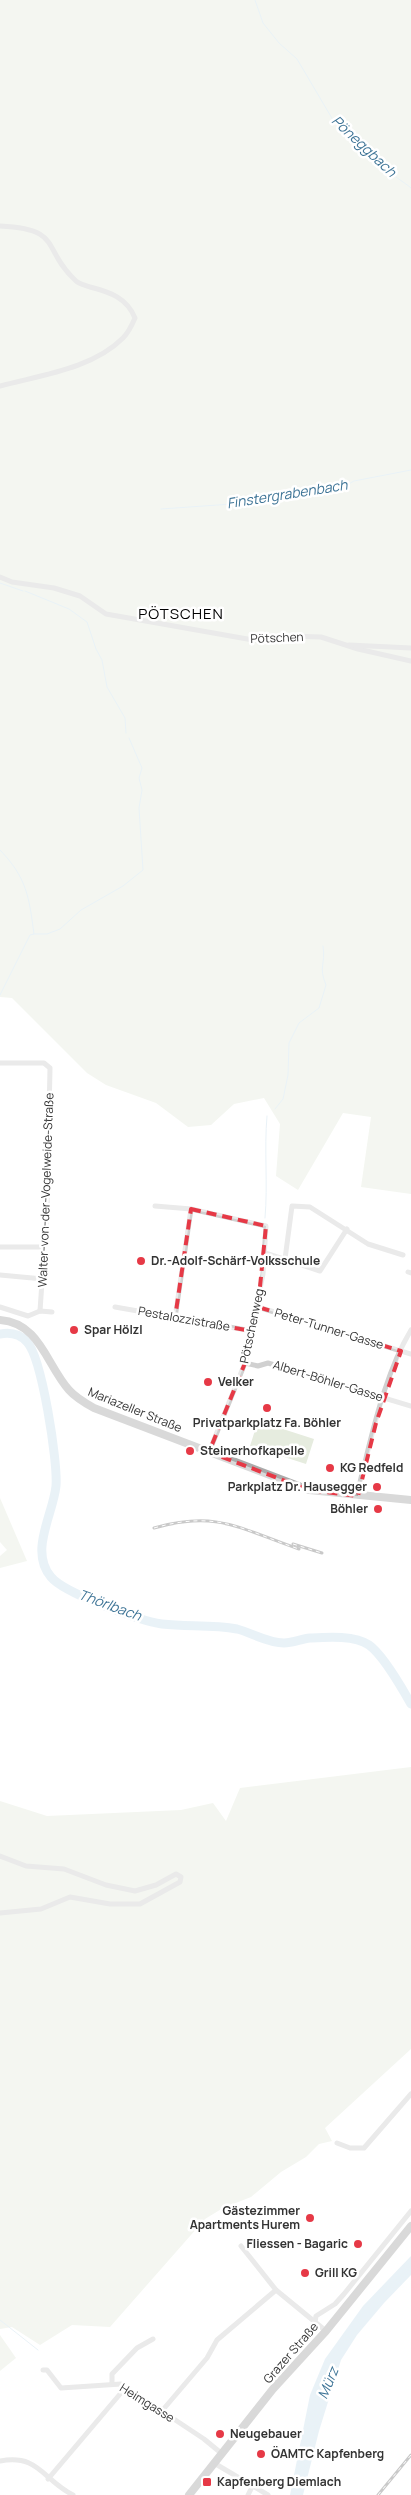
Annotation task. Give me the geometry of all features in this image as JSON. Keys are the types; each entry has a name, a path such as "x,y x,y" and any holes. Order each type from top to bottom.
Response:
{"main road":[{"name":"Mariazeller Straße","path":"0,1320 16,1323 31,1333 43,1348 65,1386 86,1404 309,1490 411,1500"},
{"name":"Grazer Straße","path":"189,2495 221,2453 326,2330 411,2226"}],"street":[{"path":"0,226 23,227 44,235 77,283 106,291 124,300 135,318 124,337 107,352 78,365 0,386"},
{"name":"Pötschen","path":"0,578 12,582 54,588 80,596 106,614 253,640 288,636 321,637 346,645 411,660"},
{"path":"346,645 411,648"},
{"name":"Walter-von-der-Vogelweide-Straße","path":"0,1063 44,1064 50,1068 43,1279 40,1311"},
{"name":"Pötschenweg","path":"155,1206 191,1209 266,1226 265,1253 258,1307 245,1364 209,1452"},
{"path":"285,1259 292,1206 310,1207 347,1228 351,1235 368,1244 403,1255"},
{"path":"176,1318 191,1209"},
{"path":"265,1253 320,1271 347,1228"},
{"path":"0,1247 44,1247"},
{"path":"0,1275 43,1279"},
{"path":"0,1307 28,1316 40,1311 52,1312"},
{"name":"Pestalozzistraße","path":"115,1307 252,1331"},
{"name":"Peter-Tunner-Gasse","path":"258,1307 411,1354"},
{"name":"Peter-Tunner-Gasse","path":"401,1350 411,1330"},
{"path":"358,1496 383,1398 401,1350"},
{"name":"Albert-Böhler-Gasse","path":"245,1364 258,1366 268,1363 411,1406"},
{"path":"0,1856 26,1866 64,1869 106,1885 135,1891 156,1885 176,1874 181,1877 180,1882 140,1904 110,1904 70,1897 41,1909 0,1913"},
{"path":"337,2142 350,2148 364,2148 411,2094"},
{"name":"Grazer Straße","path":"315,2322 316,2316 334,2304 344,2294 411,2211"},
{"path":"241,2246 276,2290 326,2330"},
{"path":"161,2412 208,2358 217,2340 276,2290"},
{"path":"112,2383 112,2374 130,2353 153,2339"},
{"name":"Heimgasse","path":"43,2370 47,2370 61,2388 112,2383 126,2387 204,2439 221,2453"},
{"path":"48,2479 126,2387"},
{"path":"0,2461 25,2460 32,2463 48,2479 73,2495"},
{"path":"214,2464 268,2495"},
{"path":"248,2495 252,2487"}],"highlighted area":[{"path":"191,1209 266,1226 258,1307 401,1351 376,1423 358,1496 309,1490 209,1452 245,1363 252,1331 175,1318"}],"shaded area":[{"path":"0,0 411,0 411,1194 361,1187 371,1117 343,1113 298,1190 276,1176 280,1124 264,1098 234,1104 211,1125 188,1127 156,1103 106,1085 87,1073 12,998 0,997"},
{"path":"258,1421 314,1439 306,1464 250,1446"},
{"path":"0,1498 27,1561 0,1568 0,1556 7,1550 0,1542"},
{"path":"411,1767 411,2049 325,2128 332,2141 319,2144 306,2157 281,2172 251,2197 223,2208 205,2219 110,2327 72,2325 40,2345 12,2327 0,2329 0,1801 47,1816 181,1810 213,1803 226,1821 240,1788"},
{"path":"0,2335 16,2358 0,2371"}],"water":[{"name":"Mürz","path":"411,2256 411,2275 357,2335 341,2360 319,2431 303,2495 290,2495 310,2395 325,2359 363,2306"}],"waterway":[{"name":"Pöneggbach","path":"255,0 263,23 279,43 297,59 333,120 360,138 389,172 411,188"},
{"name":"Finstergrabenbach","path":"161,509 232,504 263,498 281,492 345,486 354,481 411,470"},
{"path":"0,583 23,591"},
{"path":"25,591 69,609 87,622 96,649 102,660 107,687 125,718 126,733"},
{"path":"34,934 47,934 60,929 81,910 123,886 143,870 139,808 142,790 139,778 142,768 129,738"},
{"path":"0,850 21,879 28,899 34,934 30,935 0,995"},
{"path":"275,1109 283,1099 288,1075 289,1043 299,1023 319,1008 326,985 322,969 323,946"},
{"path":"265,1218 267,1116"},
{"name":"Thörlbach","path":"0,1334 15,1334 27,1342 33,1352 38,1368 48,1411 52,1434 56,1486 44,1533 42,1556 45,1567 51,1577 71,1591 86,1598 151,1622 228,1627 278,1643 332,1637 349,1638 363,1642 380,1656 411,1704"},
{"path":"0,2320 38,2350"}],"railway":[{"path":"154,1528 176,1523 212,1521 244,1529 299,1549"},
{"path":"293,1544 322,1553"},
{"path":"378,2495 411,2455"}],"place":[{"name":"Dr.-Adolf-Schärf-Volksschule","path":"141,1261"},
{"name":"Spar Hölzl","path":"74,1330"},
{"name":"Velker","path":"208,1382"},
{"name":"Privatparkplatz Fa. Böhler","path":"267,1408"},
{"name":"Steinerhofkapelle","path":"190,1451"},
{"name":"KG Redfeld","path":"330,1468"},
{"name":"Parkplatz Dr. Hausegger","path":"377,1487"},
{"name":"Böhler","path":"378,1509"},
{"name":"Gästezimmer Apartments Hurem","path":"310,2218"},
{"name":"Fliessen - Bagaric","path":"358,2244"},
{"name":"Grill KG","path":"305,2273"},
{"name":"Neugebauer","path":"220,2434"},
{"name":"ÖAMTC Kapfenberg","path":"261,2454"},
{"name":"Kapfenberg Diemlach","path":"207,2482"}],"district":[{"name":"PÖTSCHEN","path":"181,614"}]}
